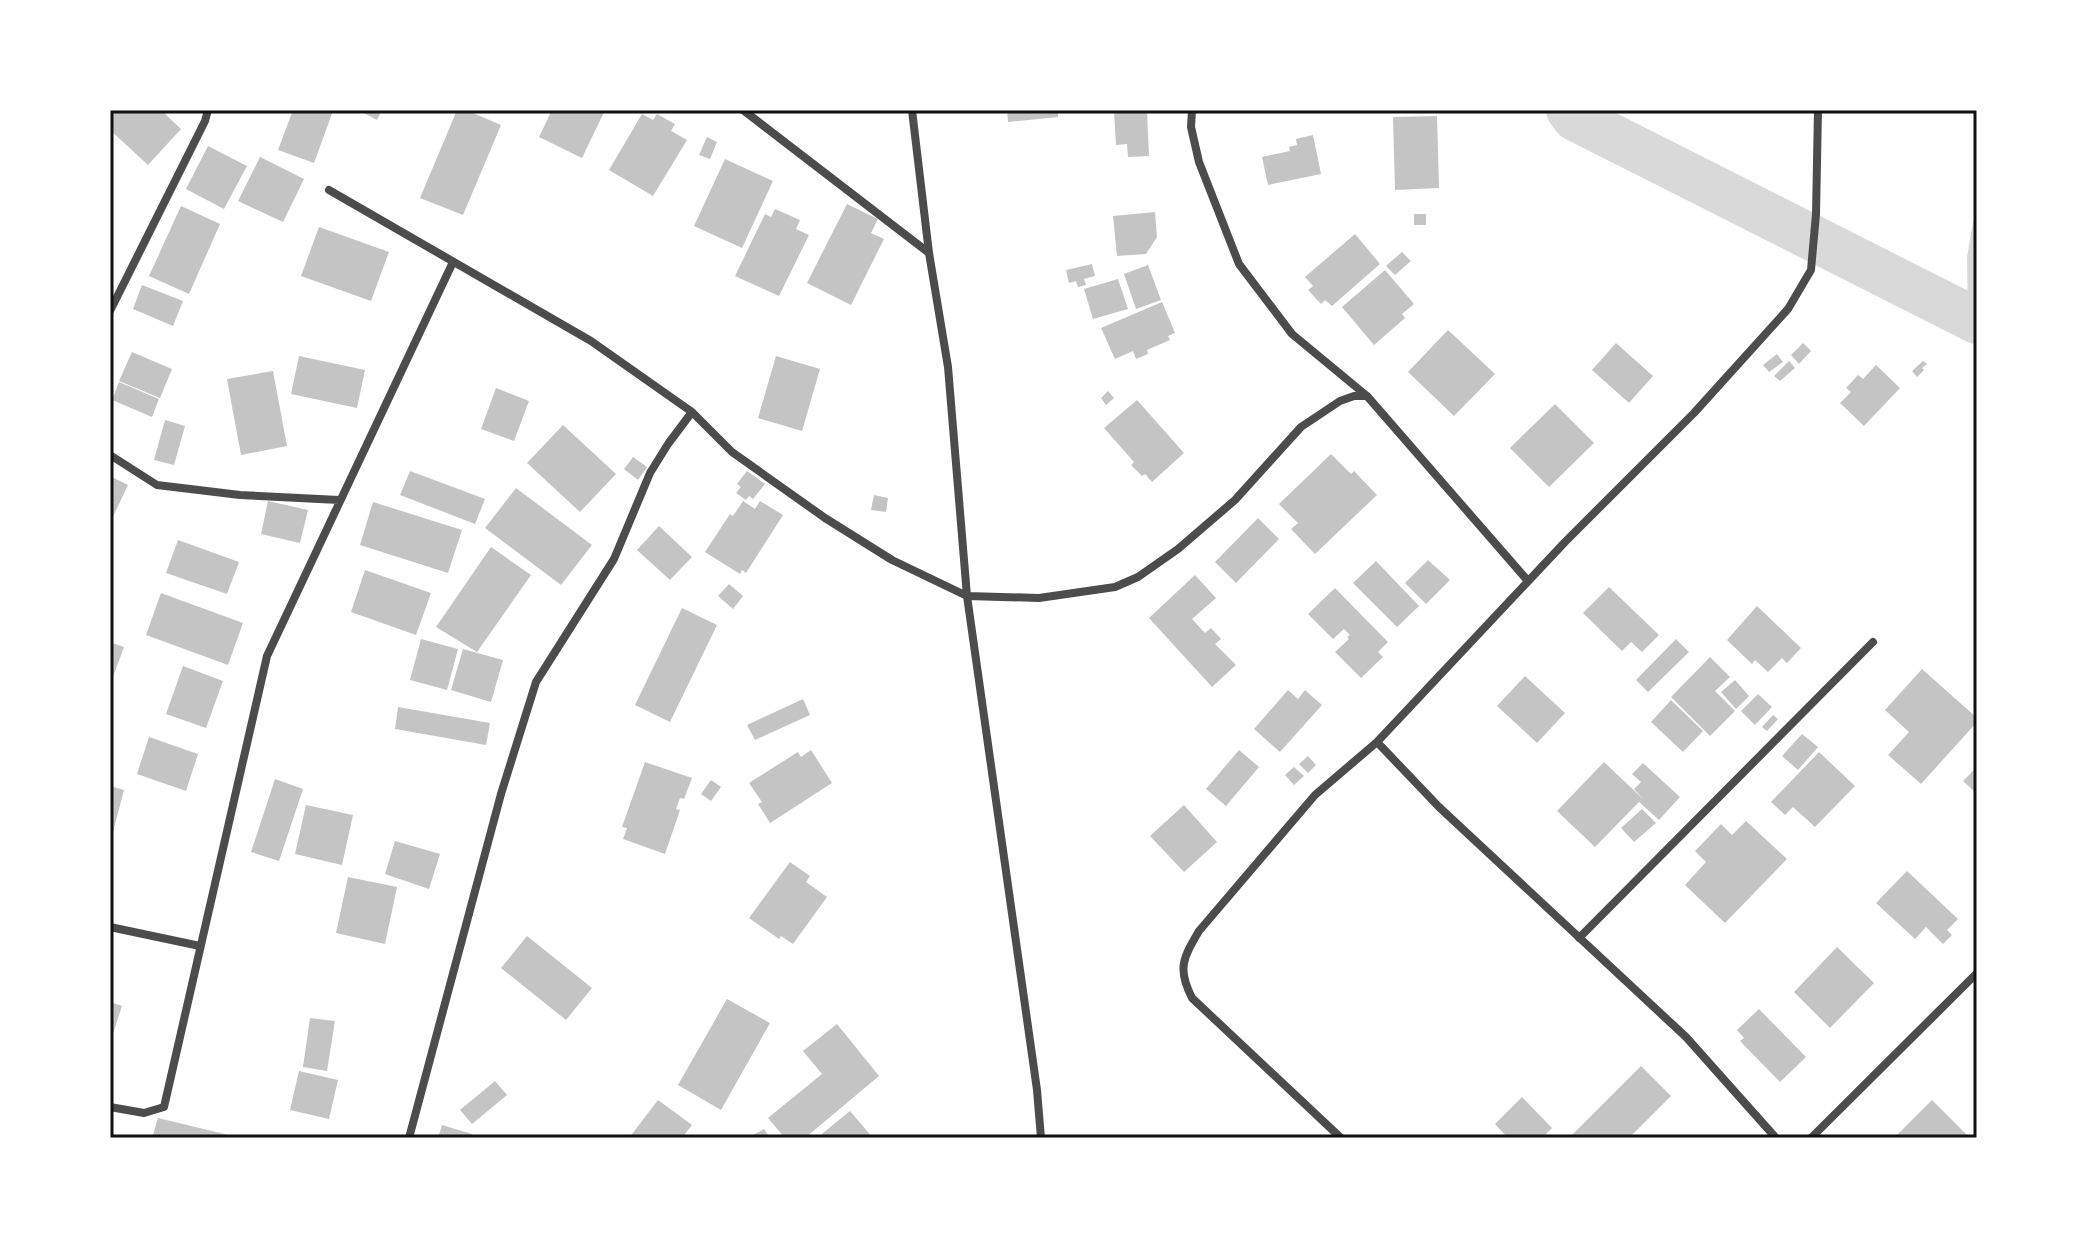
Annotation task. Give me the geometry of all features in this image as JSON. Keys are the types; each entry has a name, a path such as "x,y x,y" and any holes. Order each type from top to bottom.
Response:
{"street":[{"path":"110,311 208,110"},
{"path":"743,110 929,253"},
{"path":"912,110 929,253 948,367 967,596 1037,1090 1041,1138"},
{"path":"1192,110 1191,127 1199,162 1239,264 1292,334 1367,396 1528,581"},
{"path":"1341,1138 1192,998 1184,983 1184,956 1199,931 1315,795 1377,742 1528,581 1694,413 1788,309 1811,270 1816,214 1818,110"},
{"path":"329,190 591,341 692,412 732,452 825,518 892,560 967,596 1039,598 1115,587 1138,577 1178,549 1235,500 1301,427 1340,401 1367,396"},
{"path":"110,1107 144,1113 164,1107 267,656 453,262"},
{"path":"409,1138 493,824 536,682 614,559 650,473 692,412"},
{"path":"110,455 157,485 240,495 339,500"},
{"path":"1579,938 1873,642"},
{"path":"1377,742 1439,807 1686,1037 1776,1138"},
{"path":"110,927 200,946"},
{"path":"1811,1138 1977,973"}],"building":[{"path":"110,110 161,110 181,129 148,165 110,130"},
{"path":"293,110 333,111 314,163 278,150"},
{"path":"358,110 382,110 377,120"},
{"path":"457,110 466,110 501,125 463,215 420,198"},
{"path":"552,110 605,110 582,158 539,137"},
{"path":"1007,110 1058,110 1058,117 1008,122"},
{"path":"1114,110 1147,110 1149,156 1128,157 1127,144 1116,145"},
{"path":"642,114 653,120 657,114 675,124 671,131 687,140 653,196 609,170"},
{"path":"1437,116 1439,188 1395,190 1393,117"},
{"path":"1313,135 1321,174 1268,185 1262,157 1290,151 1289,147 1297,145 1296,139"},
{"path":"707,137 717,142 710,159 699,155"},
{"path":"208,146 247,166 224,209 186,189"},
{"path":"260,157 304,179 283,222 238,201"},
{"path":"725,159 773,181 742,248 694,226"},
{"path":"847,204 878,219 871,233 884,239 851,305 807,283"},
{"path":"181,206 220,224 189,294 149,276"},
{"path":"775,209 800,220 796,229 809,235 779,296 735,276 765,214 771,217"},
{"path":"1155,212 1157,237 1146,254 1117,256 1113,216"},
{"path":"1414,214 1426,214 1426,225 1414,225"},
{"path":"319,227 389,252 371,301 301,276"},
{"path":"1355,234 1380,264 1332,306 1325,300 1321,304 1308,290 1313,286 1305,277"},
{"path":"1402,252 1411,261 1395,275 1386,266"},
{"path":"1092,264 1095,276 1084,279 1086,285 1078,287 1076,281 1069,283 1066,270"},
{"path":"1148,265 1161,300 1136,309 1124,274"},
{"path":"1385,270 1414,304 1402,314 1405,318 1374,345 1342,307"},
{"path":"1118,279 1128,309 1093,319 1084,289"},
{"path":"142,285 183,301 173,326 133,309"},
{"path":"1162,302 1175,333 1168,336 1170,340 1147,350 1148,354 1136,359 1133,351 1115,359 1101,328"},
{"path":"1448,330 1495,374 1454,416 1408,372"},
{"path":"1616,343 1653,376 1629,403 1592,370"},
{"path":"1803,343 1811,351 1799,364 1791,355"},
{"path":"132,352 172,369 160,398 119,381"},
{"path":"1777,354 1783,362 1769,372 1763,365"},
{"path":"299,356 365,370 357,408 291,394"},
{"path":"776,356 820,369 802,431 758,418"},
{"path":"1789,361 1795,368 1780,381 1774,376"},
{"path":"1923,361 1927,364 1917,377 1912,371"},
{"path":"1876,365 1900,388 1864,426 1840,403 1851,392 1846,388 1858,375 1863,379"},
{"path":"273,371 287,446 241,455 227,379"},
{"path":"119,382 159,399 152,417 112,400"},
{"path":"496,388 529,401 514,441 481,429"},
{"path":"1108,391 1114,398 1106,405 1101,398"},
{"path":"1137,400 1184,453 1152,482 1131,465 1134,462 1104,428"},
{"path":"1555,404 1594,443 1549,487 1510,448"},
{"path":"165,420 185,426 174,465 154,460"},
{"path":"563,425 616,474 580,512 527,463"},
{"path":"1331,454 1351,474 1354,471 1377,495 1315,554 1291,529 1298,523 1279,504"},
{"path":"633,457 647,467 638,480 624,469"},
{"path":"410,471 485,499 475,524 400,495"},
{"path":"747,471 765,484 753,499 749,496 746,500 736,493 741,487 737,484"},
{"path":"110,476 128,485 110,523"},
{"path":"516,488 592,545 561,585 485,528"},
{"path":"874,495 888,498 886,512 871,510"},
{"path":"268,501 308,510 300,543 261,534"},
{"path":"743,501 755,509 760,501 783,515 746,573 742,570 740,574 705,552 730,514 733,516"},
{"path":"373,502 462,530 448,573 360,545"},
{"path":"1258,518 1279,539 1236,583 1215,562"},
{"path":"659,526 692,557 670,580 637,550"},
{"path":"178,540 239,562 227,594 166,573"},
{"path":"491,547 531,575 477,652 436,627"},
{"path":"1428,560 1450,580 1426,604 1405,583"},
{"path":"1376,561 1419,606 1397,627 1353,583"},
{"path":"365,570 431,593 416,635 351,612"},
{"path":"1195,575 1216,598 1192,619 1205,633 1211,628 1221,639 1215,644 1236,665 1212,687 1149,618"},
{"path":"729,584 743,596 733,609 718,596"},
{"path":"1609,587 1659,635 1642,652 1631,642 1622,651 1583,613"},
{"path":"1335,588 1388,642 1378,652 1383,657 1361,678 1335,652 1350,635 1344,629 1333,639 1308,614"},
{"path":"161,593 243,623 228,665 146,635"},
{"path":"1757,606 1801,648 1787,663 1782,658 1768,672 1755,660 1752,664 1727,640"},
{"path":"682,608 717,625 670,722 635,705"},
{"path":"421,639 458,649 447,690 410,680"},
{"path":"1676,639 1689,652 1648,692 1636,680"},
{"path":"110,642 124,647 110,685"},
{"path":"463,649 503,660 491,702 451,690"},
{"path":"1710,657 1730,677 1715,691 1735,711 1710,736 1671,697"},
{"path":"183,666 223,681 206,728 166,714"},
{"path":"1922,669 1977,718 1977,722 1921,784 1888,755 1909,732 1885,710"},
{"path":"1525,676 1565,713 1537,743 1497,706"},
{"path":"1735,680 1749,696 1736,709 1721,692"},
{"path":"1288,690 1298,699 1305,690 1322,705 1280,752 1254,729"},
{"path":"1758,694 1772,707 1755,725 1741,711"},
{"path":"803,699 810,715 755,740 747,725"},
{"path":"1671,700 1703,731 1683,752 1651,722"},
{"path":"398,707 490,723 486,745 395,729"},
{"path":"1773,715 1778,719 1767,731 1762,727"},
{"path":"1802,734 1818,747 1798,770 1782,756"},
{"path":"149,737 198,754 186,791 137,774"},
{"path":"811,750 832,783 770,823 758,804 762,802 749,783 798,752 801,757"},
{"path":"1239,750 1259,767 1226,806 1206,789"},
{"path":"1819,752 1855,786 1815,827 1793,807 1785,815 1771,802"},
{"path":"1308,756 1316,765 1308,773 1299,764"},
{"path":"645,762 692,778 684,799 680,798 676,809 680,810 665,854 623,839 627,828 622,827"},
{"path":"1604,762 1643,799 1634,789 1641,782 1632,774 1643,763 1680,797 1659,820 1639,802 1595,847 1557,811"},
{"path":"1294,767 1304,776 1294,785 1285,775"},
{"path":"1977,767 1977,794 1963,781"},
{"path":"275,779 303,789 279,861 251,852"},
{"path":"711,780 721,787 711,801 701,794"},
{"path":"110,786 124,790 113,832 110,831"},
{"path":"306,805 353,815 342,865 295,854"},
{"path":"1184,805 1217,842 1184,872 1150,836"},
{"path":"1642,809 1656,823 1634,842 1621,828"},
{"path":"1746,821 1787,859 1725,923 1685,885 1706,862 1695,851 1721,824 1732,835"},
{"path":"395,841 440,854 429,889 385,874"},
{"path":"790,862 810,876 806,882 827,897 793,944 781,936 779,939 749,918"},
{"path":"1907,871 1958,919 1947,930 1952,935 1943,944 1926,927 1915,939 1876,903"},
{"path":"348,877 397,887 385,944 336,933"},
{"path":"527,936 592,988 566,1020 501,968"},
{"path":"1837,947 1874,983 1830,1028 1794,992"},
{"path":"727,999 770,1023 721,1110 678,1085"},
{"path":"110,1002 122,1006 111,1040 110,1040"},
{"path":"1759,1009 1806,1057 1780,1082 1740,1041 1744,1038 1737,1030"},
{"path":"310,1018 335,1021 327,1071 303,1067"},
{"path":"837,1024 879,1076 805,1138 785,1138 768,1118 822,1074 803,1051"},
{"path":"1641,1066 1671,1096 1629,1138 1575,1138 1572,1135"},
{"path":"299,1071 338,1080 329,1119 290,1110"},
{"path":"495,1081 507,1095 472,1124 460,1110"},
{"path":"1522,1097 1552,1128 1542,1138 1508,1138 1495,1124"},
{"path":"658,1100 692,1125 682,1138 629,1138"},
{"path":"1932,1100 1970,1138 1894,1138"},
{"path":"850,1111 873,1138 817,1138"},
{"path":"158,1118 237,1137 237,1138 152,1138"},
{"path":"442,1125 472,1134 471,1138 438,1138"},
{"path":"764,1129 770,1138 748,1138"}],"waterway":[{"path":"1569,110 1575,118 1977,321"},
{"path":"1972,319 1971,257 1977,223"}]}
